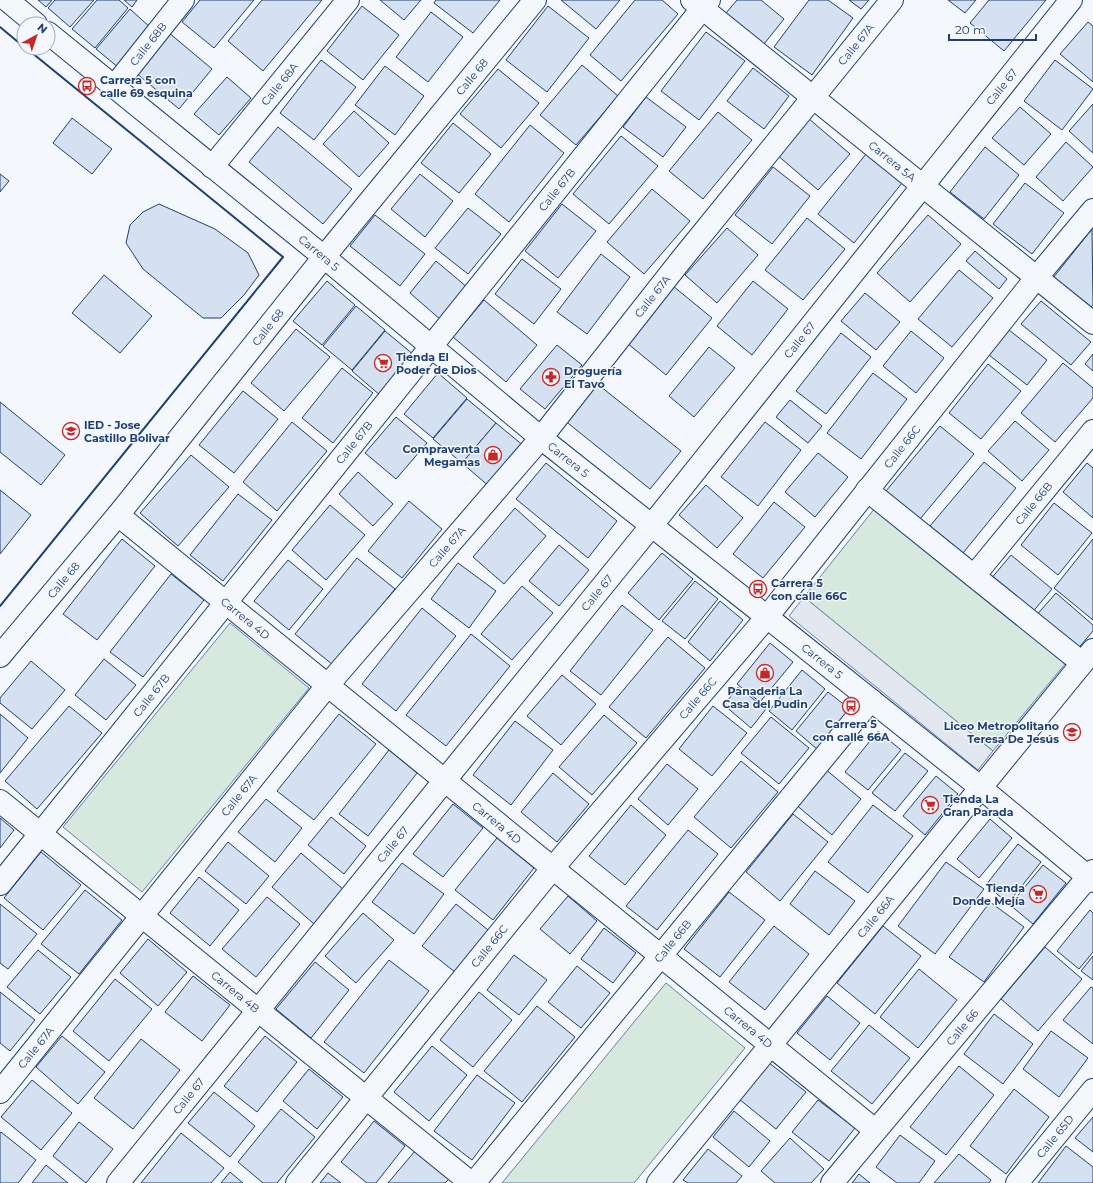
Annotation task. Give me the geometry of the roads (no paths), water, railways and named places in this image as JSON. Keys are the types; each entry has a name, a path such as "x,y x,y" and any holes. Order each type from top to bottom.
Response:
{"street":[{"path":"7,0 26,16"},
{"name":"Calle 68B","path":"114,87 182,0"},
{"name":"Calle 68A","path":"212,167 348,0"},
{"name":"Calle 68","path":"0,656 118,515 324,257 535,0"},
{"name":"Calle 67A","path":"0,1092 327,686 541,438 681,260 892,0"},
{"name":"Calle 67","path":"118,1183 652,525 1071,0"},
{"name":"Carrera 5A","path":"701,3 812,98 1093,323"},
{"name":"Calle 67B","path":"0,884 431,347 701,3"},
{"name":"Carrera 5","path":"56,40 324,257 541,438 767,616 1091,876"},
{"name":"Calle 66C","path":"297,1183 552,869 767,616 1036,278 1093,210"},
{"name":"Calle 66B","path":"974,576 1093,431"},
{"path":"867,490 974,576 1088,657"},
{"name":"Carrera 4D","path":"118,515 225,604 875,1130"},
{"name":"Calle 66A","path":"658,1183 1088,657"},
{"name":"Calle 66B","path":"474,1183 871,700"},
{"name":"Carrera 4B","path":"0,801 40,835 471,1183"},
{"name":"Calle 66","path":"832,1183 875,1130 1091,876"},
{"name":"Calle 65D","path":"1018,1183 1093,1090"}],"place":[{"name":"Carrera 5 con calle 69 esquina","path":"87,86"},
{"name":"Tienda El Poder de Dios","path":"383,363"},
{"name":"Droguería El Tavo","path":"551,377"},
{"name":"IED - Jose Castillo Bolivar","path":"71,431"},
{"name":"Compraventa Megamas","path":"493,455"},
{"name":"Carrera 5 con calle 66C","path":"758,589"},
{"name":"Panaderia La Casa del Pudin","path":"765,673"},
{"name":"Carrera 5 con calle 66A","path":"851,706"},
{"name":"Liceo Metropolitano Teresa De Jesús","path":"1072,732"},
{"name":"Tienda La Gran Parada","path":"930,805"},
{"name":"Tienda Donde Mejía","path":"1038,894"}]}
